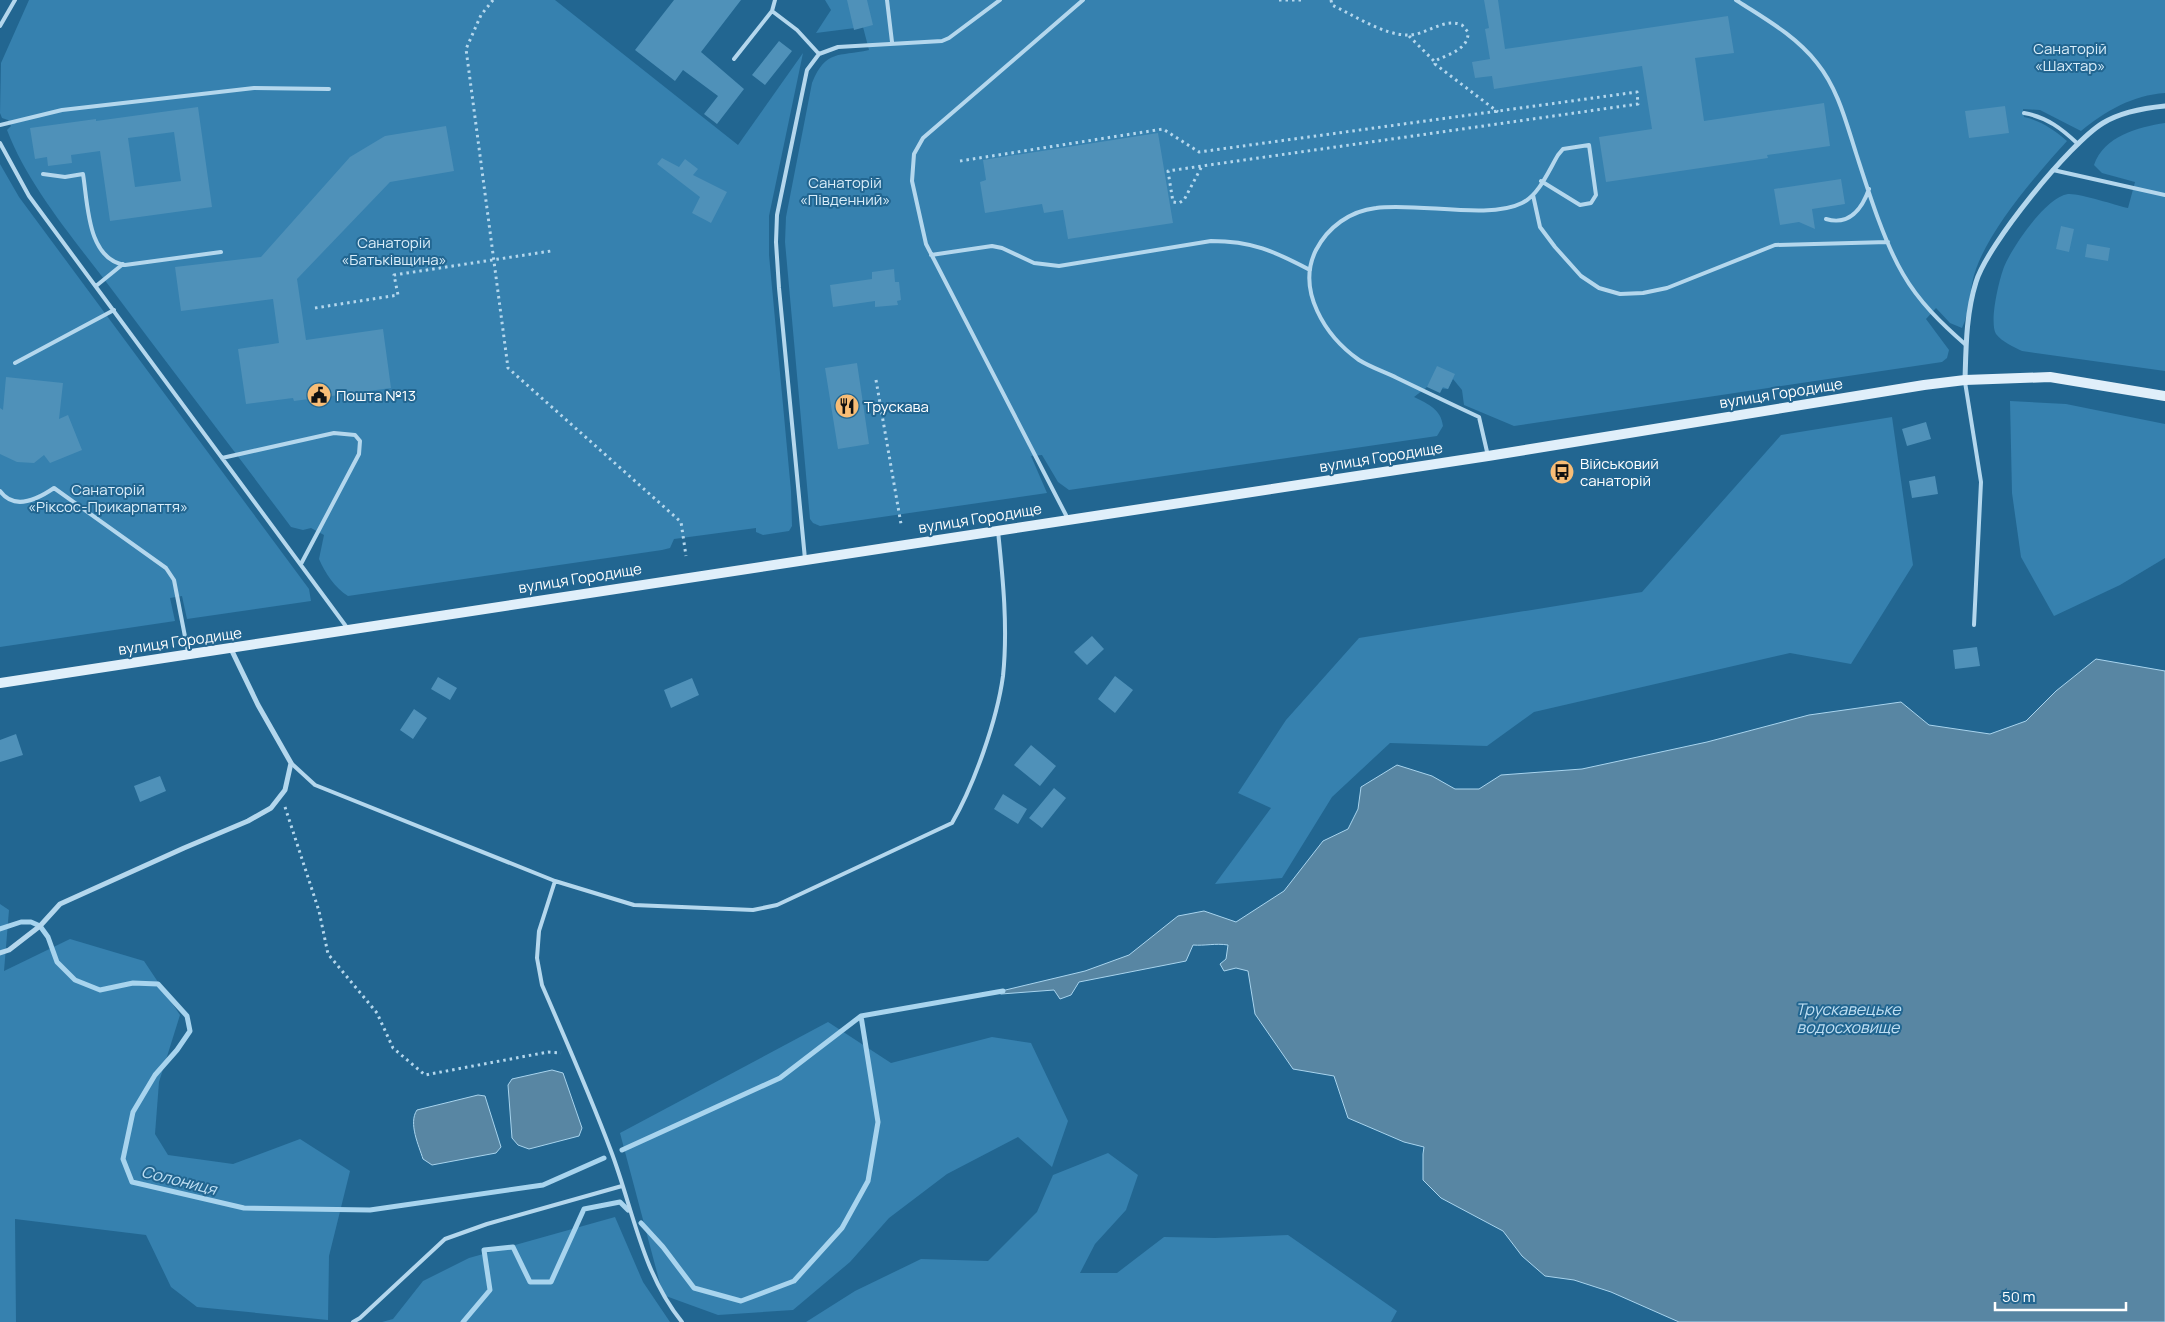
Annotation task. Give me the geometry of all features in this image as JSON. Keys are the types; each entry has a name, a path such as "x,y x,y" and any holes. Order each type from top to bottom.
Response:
{"street":[{"path":"1965,380 1968,314 1976,281 1983,265 2000,239 2054,170 2078,144 2103,123 2123,114 2165,106"},
{"name":"вулиця Городище","path":"0,683 1488,456 1965,380 2050,377 2165,396"},
{"path":"0,953 9,950 40,926 60,904 184,848 248,822 271,808 285,790 291,763 258,705 231,649"}],"lane":[{"path":"0,26 15,0"},
{"path":"734,59 772,12 775,0"},
{"path":"887,0 892,42"},
{"path":"805,559 776,242 778,215 806,79 812,62 819,54 838,47 892,42 942,41 949,38 1000,0"},
{"path":"1069,519 932,255 924,236 912,181 914,154 923,138 1083,0"},
{"path":"1736,0 1796,39 1818,63 1833,88 1843,112 1888,242 1903,275 1933,316 1966,345"},
{"path":"772,12 797,30 819,54"},
{"path":"0,125 62,110 254,88 329,89"},
{"path":"2024,113 2049,120 2078,144"},
{"path":"0,143 29,196 348,629"},
{"path":"1488,456 1479,417 1360,360 1341,344 1325,325 1316,309 1309,282 1310,270 1313,257 1322,239 1339,222 1356,212 1375,208 1396,207 1495,210 1523,203 1533,195 1541,181 1563,150 1589,145 1596,195 1591,203 1580,205 1541,181"},
{"path":"2054,170 2165,195"},
{"path":"44,174 65,177 83,174 94,241 107,258 117,263 124,264 221,252"},
{"path":"1826,219 1833,221 1849,219 1860,207 1869,189"},
{"path":"1533,195 1540,227 1555,247 1581,276 1598,288 1620,294 1643,293 1667,288 1775,245 1888,242"},
{"path":"932,255 992,246 1002,248 1034,263 1059,266 1211,241 1234,241 1258,246 1310,270"},
{"path":"96,286 124,264"},
{"path":"15,363 114,310"},
{"path":"1965,380 1981,482 1974,625"},
{"path":"222,458 334,433 355,435 360,441 359,454 301,564"},
{"path":"0,491 14,501 27,502 40,498 54,488 166,568 174,580 188,654"},
{"path":"291,763 315,785 555,882 634,905 753,910 777,905 952,824 964,802 989,733 1002,677 1005,631 998,531"},
{"path":"555,882 539,931 537,958 542,986 611,1151 651,1271 666,1302 682,1322"},
{"path":"353,1322 360,1318 445,1238 486,1224 622,1186"}],"path":[{"path":"493,0 481,15 466,49 492,260 508,368 680,522 686,556"},
{"path":"1279,0 1301,0"},
{"path":"1331,0 1332,5 1380,28 1409,35 1447,24 1458,23 1466,28 1468,36 1464,45 1435,62"},
{"path":"1409,35 1436,64 1498,112"},
{"path":"960,161 1163,129 1199,152 1636,92 1638,104 1202,166 1168,171 1174,202 1179,203 1184,200 1202,166"},
{"path":"315,308 398,295 394,275 551,251"},
{"path":"876,380 901,524"},
{"path":"281,795 319,911 328,954 377,1013 393,1048 424,1075 548,1052 571,1053"}],"green space":[{"name":"Санаторій «Батьківщина»","path":"29,0 555,0 738,145 803,53 769,216 769,255 791,491 792,526 789,531 763,535 756,532 756,528 674,539 670,548 662,550 348,596 331,580 319,559 324,535 311,528 303,530 291,527 54,214 27,172 7,130 11,126 8,120 2,118 0,113 1,63"},
{"path":"825,0 2165,0 2165,93 2153,94 2120,105 2081,131 2040,110 2023,109 2024,117 2047,126 2067,141 2029,185 1992,236 1976,269 1967,314 1962,328 1950,323 1936,308 1926,319 1949,350 1947,358 1942,362 1514,426 1464,405 1462,390 1453,379 1448,389 1427,387 1414,397 1433,408 1440,415 1443,426 1437,436 1069,490 1058,482 1042,455 1031,456 1047,493 820,526 813,523 810,519 785,242 786,217 812,83 817,72 822,64 834,56 869,50 863,27 816,33 831,10"},
{"path":"2165,123 2165,371 2022,351 2001,339 1996,334 1994,328 2000,281 2008,258 2031,224 2050,204 2059,197 2068,194 2088,197 2128,208 2135,182 2102,173 2094,165 2099,155 2114,140 2133,130"},
{"name":"Санаторій «Ріксос-Прикарпаття»","path":"0,164 19,197 309,589 311,601 187,619 182,596 170,598 175,621 0,647"},
{"path":"2010,401 2066,404 2165,424 2165,558 2120,585 2054,616 2021,557 2012,493"},
{"path":"1892,417 1913,565 1851,664 1790,653 1534,712 1487,746 1390,743 1332,797 1282,878 1215,884 1271,808 1238,793 1286,720 1359,638 1642,592 1781,435"},
{"path":"0,904 9,910 4,971 70,939 144,961 180,1015 159,1082 155,1134 168,1155 233,1164 300,1139 350,1171 329,1256 328,1320 197,1307 171,1287 146,1235 15,1219 16,1322 0,1322"},
{"path":"828,1022 891,1063 992,1037 1031,1043 1068,1121 1052,1167 1018,1137 947,1174 889,1218 850,1262 793,1310 718,1315 663,1295 620,1133"},
{"path":"1108,1153 1138,1175 1126,1210 1095,1244 1080,1273 1117,1273 1164,1237 1215,1238 1288,1235 1397,1311 1391,1322 806,1322 855,1291 921,1259 988,1261 1037,1212 1053,1175"},
{"path":"615,1217 643,1282 670,1322 382,1322 393,1319 423,1281 469,1258"}],"water":[{"name":"Трускавецьке водосховище","path":"2096,659 2165,671 2165,1322 1679,1322 1611,1292 1574,1280 1545,1276 1522,1256 1503,1231 1441,1198 1423,1180 1424,1147 1404,1142 1348,1118 1334,1076 1293,1069 1255,1014 1248,971 1236,968 1224,971 1220,964 1226,959 1228,945 1193,945 1186,961 1079,982 1071,995 1060,999 1054,990 1001,994 997,992 1085,971 1129,955 1178,916 1204,911 1236,922 1284,891 1323,841 1348,829 1358,809 1361,787 1397,765 1432,776 1455,789 1479,789 1501,775 1582,769 1707,742 1809,715 1901,702 1929,725 1990,734 2026,721 2056,691"},
{"path":"552,1070 563,1073 582,1128 579,1136 529,1149 518,1145 512,1138 508,1085 512,1079"},
{"path":"478,1095 485,1096 501,1147 496,1153 432,1165 423,1159 414,1128 417,1110"}],"building":[{"path":"674,0 741,0 701,52 744,89 717,124 704,114 718,96 683,70 675,81 635,50"},
{"path":"847,0 867,0 873,25 854,30"},
{"path":"1484,0 1498,0 1505,49 1728,16 1734,53 1695,58 1704,121 1824,103 1830,146 1767,155 1768,158 1606,182 1599,137 1652,129 1642,66 1494,89 1492,76 1475,78 1472,62 1490,59 1485,29 1489,28"},
{"path":"779,41 792,51 765,85 752,75"},
{"path":"2005,106 2009,133 1969,138 1965,111"},
{"path":"198,107 212,207 110,221 100,151 71,155 72,163 48,166 47,157 35,159 30,128 96,119 96,121","holes":["174,132 181,181 135,187 128,138"]},
{"path":"446,126 454,171 390,182 297,279 306,340 383,329 391,388 294,401 293,398 246,404 238,349 279,343 273,299 181,311 175,267 261,257 350,157 385,136"},
{"path":"1158,133 1173,223 1068,239 1063,210 1044,213 1042,204 985,213 980,182 986,180 983,160"},
{"path":"662,158 679,167 685,159 698,169 693,175 727,192 711,223 692,213 700,197 657,164"},
{"path":"1841,179 1845,204 1812,209 1815,229 1799,222 1780,225 1774,189"},
{"path":"2061,226 2074,229 2069,252 2056,249"},
{"path":"2087,244 2110,248 2108,261 2085,257"},
{"path":"894,269 895,282 899,282 901,300 897,301 898,305 875,307 875,301 833,307 830,285 872,279 872,272"},
{"name":"Трускава","path":"857,363 869,444 838,449 825,368"},
{"path":"1437,366 1455,374 1448,389 1443,387 1440,393 1427,387"},
{"path":"6,377 63,383 59,419 68,415 82,450 50,463 44,455 34,463 17,462 0,454 0,408 3,410"},
{"path":"1926,422 1931,439 1907,446 1902,429"},
{"path":"1935,476 1938,494 1912,498 1909,481"},
{"path":"1092,636 1104,649 1087,665 1074,652"},
{"path":"1977,647 1980,666 1955,669 1953,650"},
{"path":"1115,676 1133,690 1115,713 1098,699"},
{"path":"438,677 457,688 450,700 431,689"},
{"path":"692,678 699,695 671,708 664,690"},
{"path":"414,709 427,718 413,739 400,730"},
{"path":"16,734 23,755 0,762 0,740"},
{"path":"1031,745 1056,766 1040,786 1014,765"},
{"path":"160,776 166,791 140,802 134,786"},
{"path":"1054,788 1066,798 1042,828 1029,818"},
{"path":"1003,794 1027,809 1018,824 994,809"}],"waterway":[{"name":"Солониця","path":"0,929 21,922 31,922 40,926 48,937 57,962 75,980 100,990 133,983 158,984 187,1016 190,1031 177,1050 155,1075 133,1112 123,1159 132,1182 244,1208 370,1210 543,1185 604,1158"},
{"path":"622,1150 780,1078 861,1016 1003,991"},
{"path":"641,1223 663,1247 694,1288 741,1301 794,1281 842,1228 868,1181 878,1122 861,1016"},
{"path":"463,1322 490,1290 484,1250 513,1247 530,1282 551,1282 584,1209 620,1202 628,1210"}],"place":[{"name":"Пошта №13","path":"319,395"},
{"name":"Трускава","path":"847,406"},
{"name":"Військовий санаторій","path":"1562,472"}],"park label":[{"name":"Санаторій «Шахтар»","path":"2070,56"},
{"name":"Санаторій «Південний»","path":"845,190"}]}
